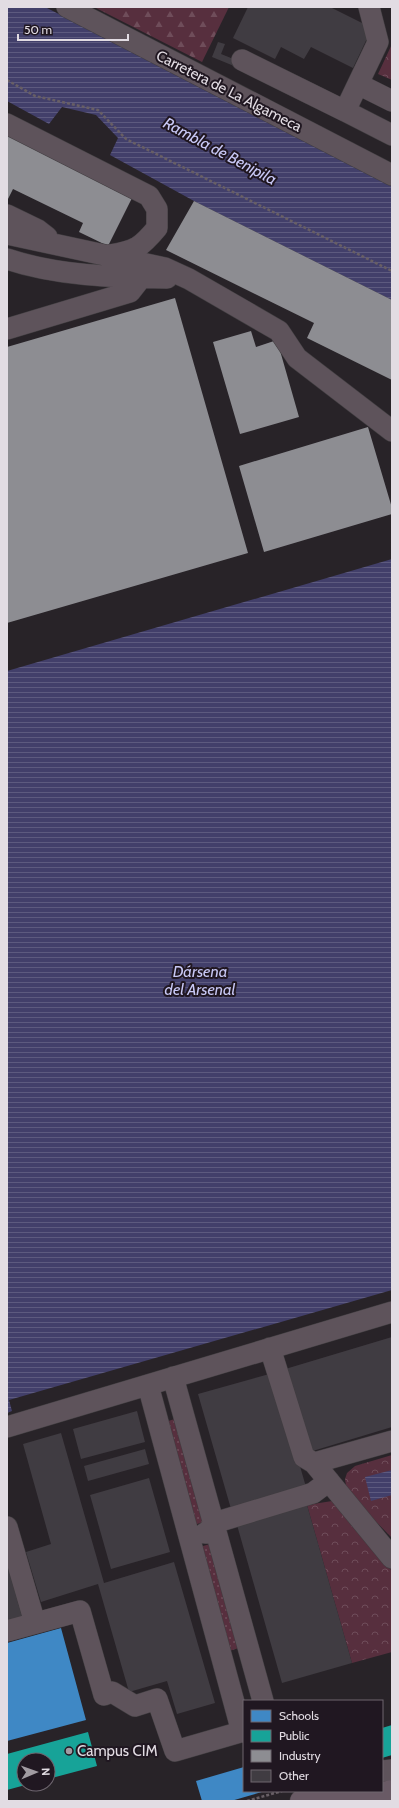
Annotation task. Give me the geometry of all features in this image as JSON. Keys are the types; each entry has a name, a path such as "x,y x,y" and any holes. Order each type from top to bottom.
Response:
{"main road":[{"path":"301,1801 349,1798 392,1791"}],"street":[{"name":"Carretera de La Algameca","path":"67,7 392,175"},
{"path":"345,111 378,42 369,7"},
{"path":"242,60 392,135"},
{"path":"358,84 392,101"},
{"path":"7,124 149,196 157,209 161,220 150,264 130,292 7,329"},
{"path":"7,215 38,230 59,246"},
{"path":"7,234 103,256 128,252 150,264 189,279 279,332 297,358 392,431"},
{"path":"7,259 28,266 76,273 116,276 150,264"},
{"path":"7,1427 392,1312"},
{"path":"270,1348 304,1457 314,1463 392,1558"},
{"path":"173,1377 264,1700"},
{"path":"7,1631 80,1611 104,1695 112,1692 135,1706 157,1699 175,1751 243,1732 148,1385"},
{"path":"314,1463 392,1440"},
{"path":"188,1531 196,1535 207,1533 214,1523 313,1493 329,1481"},
{"path":"7,1527 35,1623"},
{"path":"225,1670 236,1676 246,1672 253,1662"},
{"path":"301,1801 315,1792"}],"path":[{"path":"7,80 35,96 98,110 126,139 392,271"},
{"path":"247,1801 278,1792"}],"green space":[{"path":"94,7 229,7 202,62"},
{"path":"392,44 392,80 378,74"},
{"path":"178,1418 207,1521 194,1525 165,1422"},
{"path":"392,1455 392,1538 347,1492 345,1479 347,1473 355,1466"},
{"path":"332,1501 392,1571 392,1652 352,1663 307,1505"},
{"path":"213,1543 242,1647 229,1651 200,1547"}],"water":[{"name":"Rambla de Benipila","path":"7,7 45,7 392,183 392,300 194,201 110,155 118,138 96,115 62,107 49,124 7,101"},
{"name":"Dársena del Arsenal","path":"392,559 392,1290 9,1400 12,1411 7,1413 7,671"},
{"path":"392,1470 392,1495 371,1501 365,1477"}],"building: Schools":[{"path":"61,1628 86,1720 7,1741 7,1643"},
{"path":"243,1767 243,1792 262,1792 231,1801 202,1801 196,1781"}],"building: Public":[{"path":"392,1725 392,1755 383,1758 383,1728"},
{"path":"88,1732 97,1766 56,1777 56,1752 16,1752 16,1788 7,1790 7,1754"}],"building: Industry":[{"path":"7,131 134,194 108,246 79,232 83,223 13,189 7,201"},
{"path":"194,201 392,300 392,380 307,338 314,323 166,250"},
{"path":"175,298 248,553 7,623 7,347"},
{"path":"251,331 256,347 277,340 299,417 240,434 213,342"},
{"path":"368,427 392,508 392,514 264,552 239,466"}],"building: Other":[{"path":"248,7 330,7 372,28 353,68 311,47 304,59 281,47 275,59 233,38"},
{"path":"218,42 225,44 221,54 236,60 234,66 212,57"},
{"path":"392,1337 392,1427 306,1453 282,1370"},
{"path":"273,1373 306,1487 231,1509 198,1394"},
{"path":"137,1411 145,1442 81,1459 73,1429"},
{"path":"61,1433 104,1583 174,1562 215,1703 177,1714 167,1681 129,1692 98,1584 41,1602 26,1552 51,1544 23,1444"},
{"path":"145,1449 149,1464 88,1481 84,1466"},
{"path":"149,1478 170,1552 111,1569 90,1495"},
{"path":"307,1505 352,1663 282,1683 237,1525"},
{"path":"7,1564 23,1620 7,1624"}],"place":[{"name":"Campus CIM","path":"69,1751"}]}
